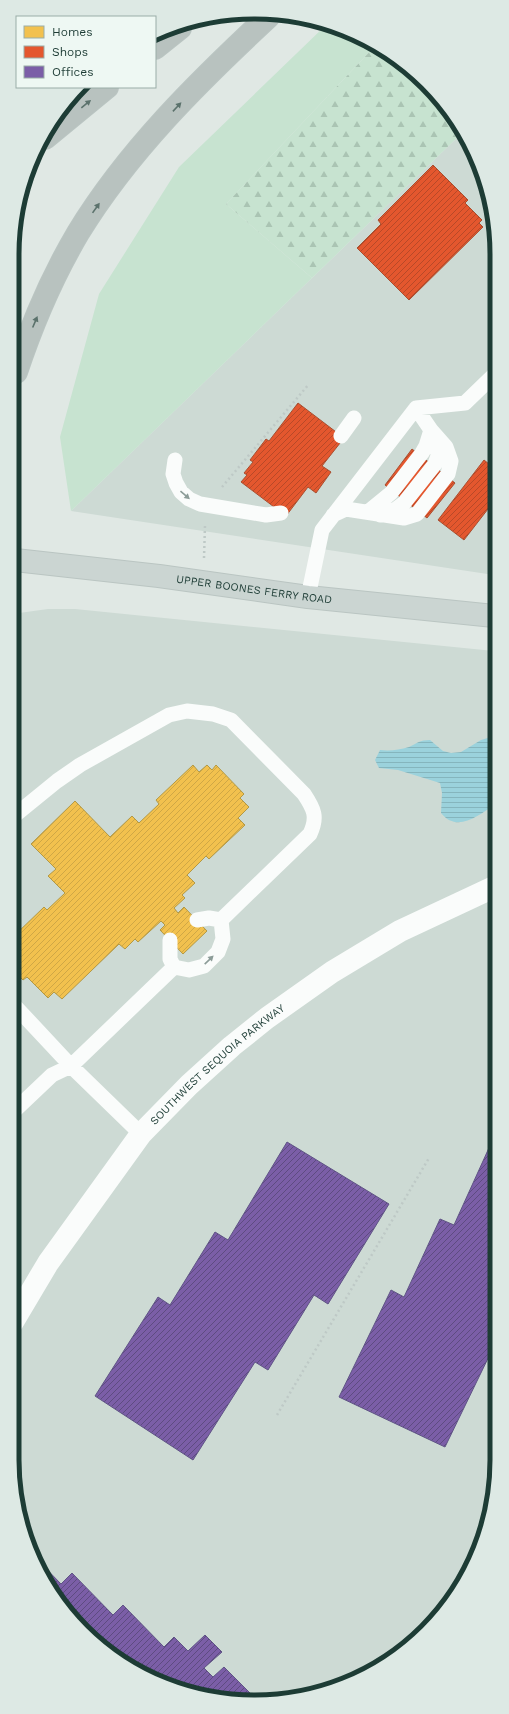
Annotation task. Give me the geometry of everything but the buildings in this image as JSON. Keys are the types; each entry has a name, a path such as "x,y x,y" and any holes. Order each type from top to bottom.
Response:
{"highway":[{"path":"19,364 49,288 78,234 123,169 161,125 226,56 265,20"},
{"path":"156,47 174,33"},
{"path":"55,130 106,88"}],"main road":[{"name":"UPPER BOONES FERRY ROAD","path":"19,560 308,596 490,616"}],"street":[{"name":"SOUTHWEST SEQUOIA PARKWAY","path":"19,1311 48,1263 141,1134 189,1085 232,1046 267,1018 332,972 400,931 490,889"}],"lane":[{"path":"308,596 322,530 416,408 465,403 490,379"},
{"path":"333,515 346,509 404,518 417,514 448,474 451,461 446,448 416,408"},
{"path":"341,436 354,418"},
{"path":"375,513 426,446 431,430"},
{"path":"175,460 173,474 181,492 189,499 209,506 266,515 281,512"},
{"path":"19,812 57,781 80,765 169,715 187,711 213,714 231,720 304,794 312,807 315,823 310,834 221,920"},
{"path":"197,920 209,918 221,920"},
{"path":"174,967 188,970 204,966 218,952 223,939 221,920"},
{"path":"170,940 170,959 174,967"},
{"path":"19,1106 52,1075 71,1066 174,967"},
{"path":"19,1010 71,1066 141,1134"}],"path":[{"path":"202,582 206,518 211,500 309,384"},
{"path":"277,1415 429,1158"}],"shaded area":[{"path":"458,137 466,150 478,179 488,224 490,254 490,574 71,511"},
{"path":"48,609 75,609 490,651 490,1460 488,1490 478,1535 466,1564 432,1615 410,1637 385,1655 359,1671 330,1683 285,1693 254,1695 224,1693 201,1688 93,1631 77,1615 59,1590 43,1564 31,1535 21,1490 19,1460 19,613"}],"green space":[{"path":"322,29 359,43 371,50 226,204 312,278 71,511 60,437 99,294 179,167"},
{"path":"371,50 410,77 432,99 458,137 312,278 226,204"}],"water":[{"path":"490,737 490,808 468,821 454,822 447,819 441,813 442,793 440,783 398,770 379,768 375,760 380,750 402,749 423,741 430,740 443,751 451,753 461,752 481,740"}]}
